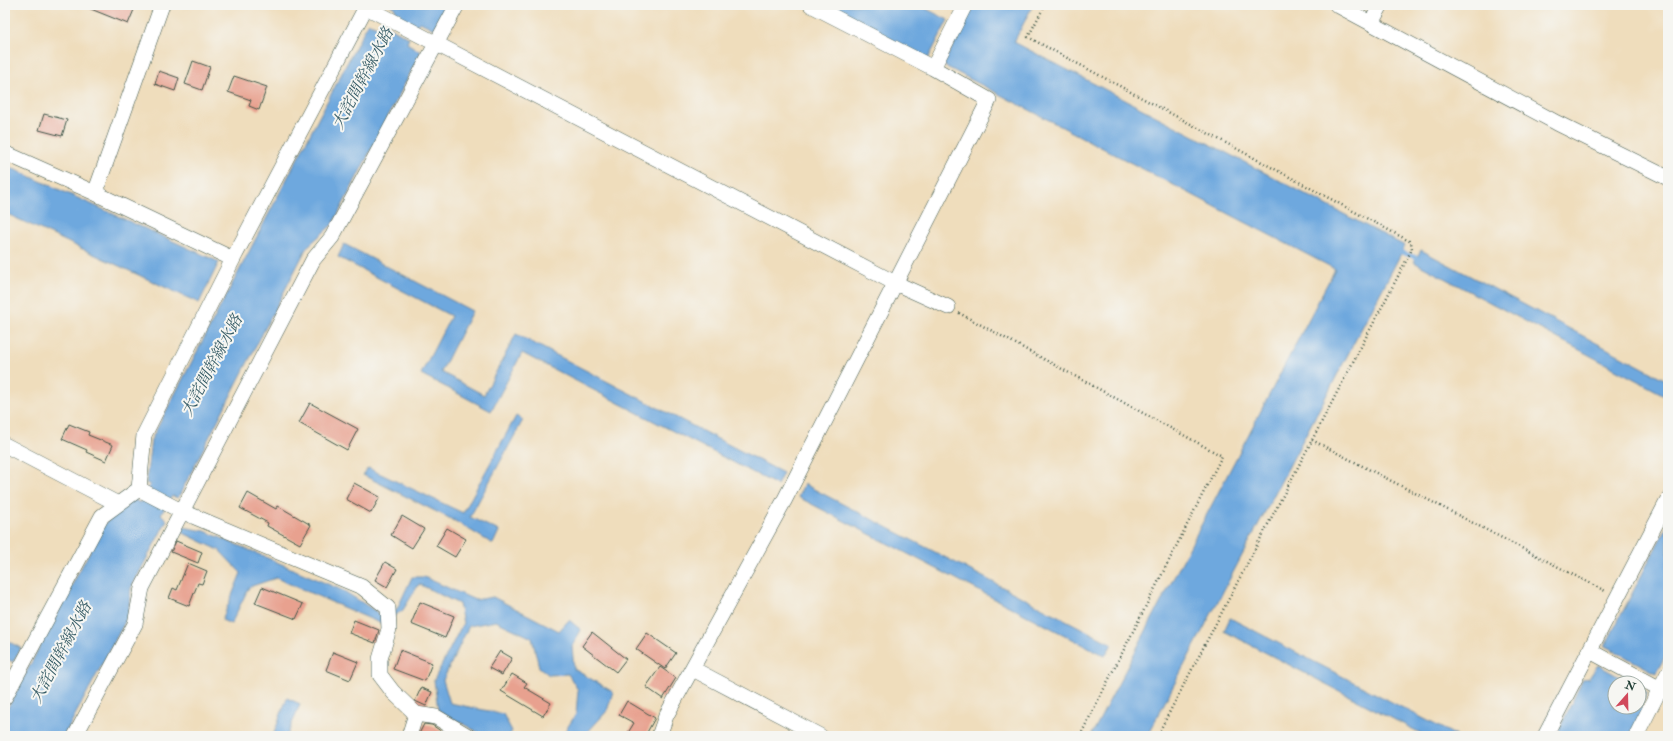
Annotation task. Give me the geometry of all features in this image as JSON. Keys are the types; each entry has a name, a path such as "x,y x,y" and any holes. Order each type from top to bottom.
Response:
{"street":[{"path":"95,193 162,5"},
{"path":"75,736 135,624 142,588 176,508 313,260 332,237 458,5"},
{"path":"659,736 666,716 784,501 989,100 932,68 811,5"},
{"path":"932,68 965,5"},
{"path":"1337,5 1556,123 1668,178"},
{"path":"1371,23 1381,5"},
{"path":"5,697 102,516 139,489 144,435 233,259 366,6 895,283 948,307"},
{"path":"5,152 233,259"},
{"path":"5,445 118,504"},
{"path":"139,489 176,508 362,587 388,608 389,629 380,659 380,675 394,692 416,714 436,717 468,736"},
{"path":"1545,736 1668,500"},
{"path":"1590,651 1664,691"},
{"path":"693,669 820,736"},
{"path":"1636,736 1664,691 1668,673"},
{"path":"410,736 416,714"}],"path":[{"path":"1044,5 1028,37 1411,242 1412,249 1407,259 1157,736"},
{"path":"948,307 1222,456 1080,736"},
{"path":"1312,440 1618,597"}],"water":[{"path":"390,5 446,5 434,29 420,22 415,26 394,15 395,8"},
{"path":"825,5 919,5 948,20 928,59"},
{"path":"974,5 1033,5 1014,42 1405,246 1147,736 1091,736 1335,269 943,65"},
{"name":"大詫間幹線水路","path":"368,23 384,30 390,27 409,38 407,43 421,52 333,224 307,247 178,498 172,496 161,514 167,520 131,588 128,616 64,736 5,736 5,713 104,524 133,499 140,503 150,485 146,483 151,440"},
{"path":"5,165 219,262 199,303 5,213"},
{"path":"344,244 472,311 441,372 484,395 516,334 783,473 777,485 522,353 491,411 421,374 451,316 338,257"},
{"path":"1421,250 1668,381 1668,397 1414,262"},
{"path":"516,416 523,420 470,517 499,531 493,544 455,521 363,475 368,468 463,513"},
{"path":"804,484 1112,644 1105,656 798,497"},
{"path":"1668,524 1668,651 1656,673 1605,646"},
{"path":"183,527 205,531 344,591 383,616 397,609 412,577 424,577 475,600 493,597 559,631 569,620 581,630 572,646 574,669 613,692 607,711 584,736 562,736 576,714 578,690 568,674 549,675 539,667 532,638 496,621 469,626 443,680 450,703 503,714 512,731 509,736 485,736 438,710 434,680 463,623 459,604 419,584 403,610 382,624 276,578 249,587 231,624 222,620 241,573 219,550 179,531"},
{"path":"1230,618 1457,736 1426,736 1224,631"},
{"path":"5,640 21,648 13,662 5,658"},
{"path":"1598,665 1616,675 1607,675 1607,715 1640,715 1630,736 1556,736 1583,679 1589,678"},
{"path":"287,698 300,704 287,736 273,736"}],"building":[{"path":"81,5 136,5 128,24"},
{"path":"193,61 210,67 202,90 185,84"},
{"path":"159,71 179,78 175,91 155,84"},
{"path":"234,76 267,87 259,110 249,106 251,100 228,92"},
{"path":"44,114 67,120 62,136 39,130"},
{"path":"310,403 358,429 347,450 299,423"},
{"path":"69,424 89,432 88,435 113,445 106,461 86,452 87,450 62,439"},
{"path":"354,483 380,497 371,513 346,499"},
{"path":"248,493 276,509 278,506 311,525 300,544 267,526 268,523 240,508"},
{"path":"402,516 424,529 412,548 391,535"},
{"path":"447,528 466,539 455,557 436,546"},
{"path":"176,541 202,552 198,563 171,552"},
{"path":"385,562 397,569 387,587 375,580"},
{"path":"188,563 207,571 202,584 198,583 189,606 169,598 173,588 177,590"},
{"path":"262,587 303,604 296,619 255,603"},
{"path":"420,602 454,616 445,638 411,624"},
{"path":"354,620 379,630 375,643 349,633"},
{"path":"592,632 626,659 616,672 582,646"},
{"path":"647,633 676,653 665,669 636,649"},
{"path":"400,650 432,663 425,681 393,669"},
{"path":"500,651 512,658 502,675 489,668"},
{"path":"333,652 358,662 350,680 326,670"},
{"path":"660,667 676,678 663,699 646,687"},
{"path":"512,674 527,683 524,687 551,703 543,716 501,691"},
{"path":"421,688 432,692 426,706 415,701"},
{"path":"627,701 655,718 645,736 626,736 634,723 619,715"},
{"path":"424,724 432,725 448,736 418,736"}],"waterway":[{"path":"1398,251 1420,259"}]}
